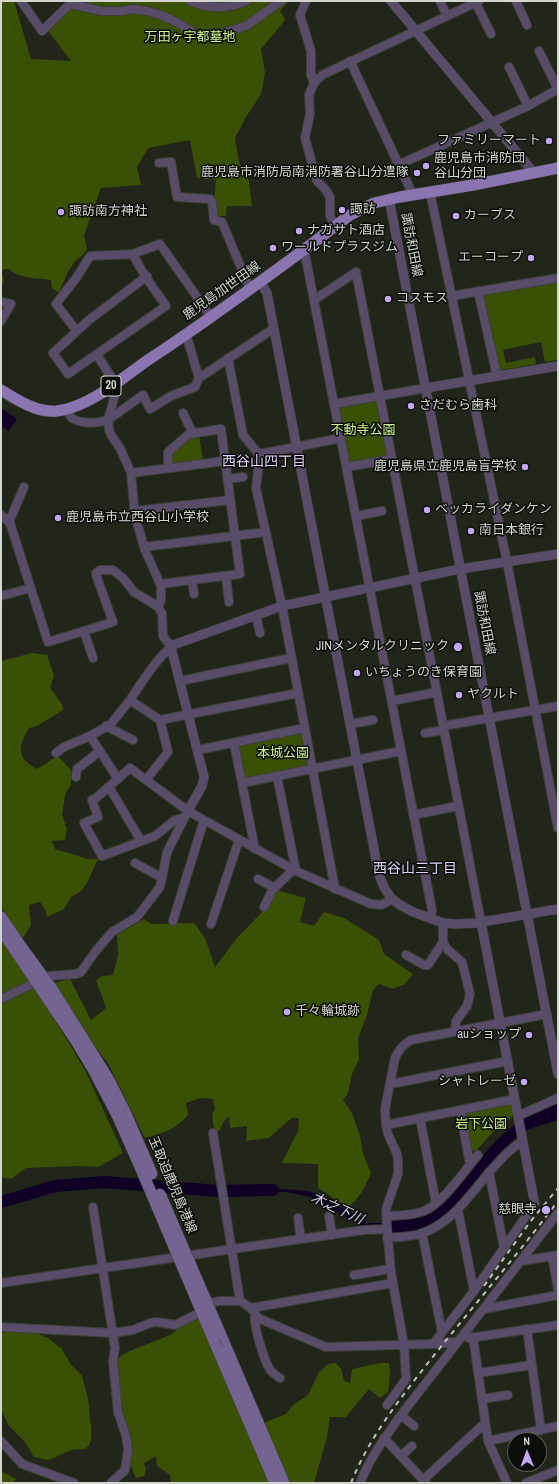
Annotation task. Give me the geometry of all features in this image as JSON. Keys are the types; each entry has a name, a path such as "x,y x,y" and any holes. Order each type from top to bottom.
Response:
{"main road":[{"name":"鹿児島加世田線","path":"1,390 26,404 43,410 66,410 88,401 115,383 250,290 350,215 365,207 389,199 558,168"},
{"name":"玉取迫鹿児島港線","path":"1,917 17,947 48,992 94,1071 122,1115 220,1333 229,1366 268,1457 275,1483"},
{"name":"玉取迫鹿児島港線","path":"1,930 17,947"},
{"name":"玉取迫鹿児島港線","path":"122,1115 144,1176 217,1348 229,1366"},
{"name":"玉取迫鹿児島港線","path":"268,1457 284,1483"}],"street":[{"path":"21,1 42,30 70,4 109,12 133,8 147,11 161,15 176,22 196,34 206,35 219,34 246,26 281,1"},
{"path":"86,1 100,10"},
{"path":"190,1 200,6 211,8 233,6 246,1"},
{"path":"306,1 300,15 311,51 311,74 314,83"},
{"path":"391,1 490,122 534,173"},
{"path":"440,1 447,16"},
{"path":"516,1 529,24 520,1"},
{"path":"335,226 330,216 330,197 317,181 305,138 310,114 309,95 314,83 322,75 350,61 478,2 491,34"},
{"path":"398,165 528,106 558,89 539,51"},
{"path":"350,61 413,195"},
{"path":"509,67 528,106"},
{"path":"159,163 171,162 177,196 210,200 212,202 214,220 222,222 250,290"},
{"path":"430,192 507,562 535,710 555,794 558,826"},
{"name":"諏訪和田線","path":"389,199 546,1014 557,1061 558,1074"},
{"path":"76,330 56,304 77,277 90,256 133,254 160,244 211,317"},
{"path":"304,249 414,815 432,910 431,919"},
{"path":"133,254 147,276 166,306 68,374 54,353 76,330 147,276"},
{"path":"314,300 356,272 535,1203 474,1291 433,1344"},
{"path":"451,296 558,278"},
{"path":"260,282 267,293 379,875 384,887 393,899 412,912 443,923 456,924 481,922 558,908"},
{"path":"478,291 497,376"},
{"path":"1,302 11,304 1,321"},
{"path":"66,410 73,418 86,423 96,423 108,420 143,395 150,409 171,396 195,387 199,378 273,329"},
{"path":"186,334 199,378"},
{"path":"97,355 115,383 115,395 108,420 111,435 120,448 131,473 135,511 144,547 160,584 162,595 158,607"},
{"path":"228,358 243,435 260,454"},
{"path":"334,404 558,366"},
{"path":"183,413 193,434"},
{"path":"160,584 240,574 221,429 189,434 168,452 168,468"},
{"path":"260,454 341,438"},
{"path":"260,454 256,488 282,606 335,889"},
{"path":"347,467 392,459"},
{"path":"131,473 240,460"},
{"path":"227,479 243,477"},
{"path":"9,522 24,487"},
{"path":"135,511 230,500"},
{"path":"356,516 382,511"},
{"path":"1,515 10,523 48,642 113,622 96,575 96,573 100,570 111,569 119,574 134,592 140,597 151,601 158,607 162,613 163,636 171,647 198,750 204,779 165,856 162,878 154,895 137,917 112,932 81,972 76,974 49,976 1,999"},
{"path":"144,547 266,532"},
{"path":"56,753 64,747 90,736 111,724 156,664 171,647 177,643 282,606 460,569 558,554"},
{"path":"226,576 228,602"},
{"path":"192,580 194,594"},
{"path":"1,596 31,588"},
{"path":"256,615 260,633"},
{"path":"84,631 93,658"},
{"path":"180,681 291,658"},
{"path":"392,701 437,692"},
{"path":"160,720 298,693"},
{"path":"130,700 160,720 168,752 146,780"},
{"path":"425,733 489,718 558,706"},
{"path":"350,724 374,720"},
{"path":"106,726 133,740"},
{"path":"198,750 305,728"},
{"path":"90,736 118,779"},
{"path":"234,743 255,849"},
{"path":"76,777 77,768 100,751"},
{"path":"242,783 401,751"},
{"path":"186,815 175,820 155,836 102,856 84,823 98,817 92,800 130,768 186,815 204,820 294,871 377,905 381,905 393,899"},
{"path":"277,776 294,871"},
{"path":"109,787 141,841"},
{"path":"414,815 458,806"},
{"path":"173,921 204,820"},
{"path":"211,924 239,840"},
{"path":"135,863 162,878"},
{"path":"264,907 275,888 294,871"},
{"path":"258,879 275,888"},
{"path":"443,923 443,942 447,949 462,962 470,994 467,1006 456,1021 455,1031"},
{"path":"406,955 428,966 443,942"},
{"path":"387,1405 406,1379 404,1345 390,1269 386,1209 398,1174 397,1154 388,1134 385,1109 396,1054 406,1043 411,1040 546,1014"},
{"path":"390,1084 508,1061"},
{"path":"519,1118 558,1098"},
{"path":"386,1125 515,1099"},
{"path":"460,1110 470,1164"},
{"path":"420,1118 436,1203"},
{"path":"213,1133 240,1301"},
{"path":"387,1238 405,1237 422,1233 444,1222 458,1210 511,1148 523,1139"},
{"path":"1,1283 364,1230 423,1211 436,1203 478,1154"},
{"path":"489,1172 504,1248"},
{"path":"93,1207 115,1348 113,1361 118,1412 126,1436 128,1450 125,1470 111,1483"},
{"path":"458,1210 474,1291"},
{"path":"360,1483 366,1468 384,1438 458,1340 484,1309 558,1213"},
{"path":"329,1216 332,1235"},
{"path":"298,1218 301,1239"},
{"path":"422,1233 442,1332"},
{"path":"190,1255 211,1303"},
{"path":"521,1261 555,1255 558,1289"},
{"path":"354,1275 390,1269"},
{"path":"253,1311 393,1283"},
{"path":"484,1309 558,1295"},
{"path":"1,1327 113,1333 133,1330 150,1323 157,1322 176,1325 197,1314 211,1303 219,1301 240,1301 253,1311 258,1318 326,1347 433,1344 558,1325"},
{"path":"253,1311 258,1338 271,1372 280,1378"},
{"path":"527,1329 542,1430"},
{"path":"473,1337 488,1441 507,1483"},
{"path":"478,1373 532,1365"},
{"path":"482,1399 508,1395"},
{"path":"401,1415 414,1426"},
{"path":"384,1438 425,1481 485,1423"},
{"path":"488,1441 558,1426"},
{"path":"1,1441 22,1464 74,1483"},
{"path":"401,1456 412,1446"},
{"path":"526,1483 539,1481 558,1470"}],"green space":[{"name":"万田ヶ宇都墓地","path":"1,1 14,1 31,59 71,61 46,28 80,1 289,1 280,11 285,20 261,49 265,73 261,94 246,117 235,138 239,162 249,181 252,206 227,206 226,216 213,216 216,180 197,178 190,140 148,148 137,167 141,185 101,188 84,235 87,249 72,266 59,293 52,288 51,280 18,275 9,269 4,269 2,272 4,283 1,284"},
{"path":"558,281 558,360 545,362 541,342 503,350 506,363 535,357 536,364 501,370 497,368 482,295 485,292"},
{"name":"不動寺公園","path":"375,400 377,402 387,453 386,457 351,463 348,461 338,409 340,407"},
{"path":"199,435 203,460 172,464 171,454 192,437"},
{"path":"32,653 47,655 54,675 50,688 62,704 63,710 37,726 29,728 21,746 22,756 25,761 37,769 54,758 59,757 71,770 71,784 65,795 62,815 67,829 65,840 52,841 55,849 88,859 98,859 87,883 80,892 71,897 64,909 47,917 45,909 40,902 29,905 31,925 22,939 1,907 1,661"},
{"name":"本城公園","path":"300,733 303,735 309,763 307,767 247,778 244,776 238,748 240,744"},
{"path":"276,890 306,898 300,922 314,926 324,912 344,918 379,940 384,954 413,974 405,984 393,989 379,984 373,990 367,1015 358,1038 359,1059 352,1074 348,1093 343,1100 352,1113 360,1136 363,1154 371,1173 359,1197 347,1207 318,1188 318,1164 282,1163 298,1131 299,1119 294,1117 269,1138 246,1141 247,1126 230,1128 229,1116 219,1131 214,1130 212,1113 215,1110 213,1099 201,1098 186,1103 188,1115 173,1128 145,1138 109,1065 92,1043 53,983 70,979 91,1020 106,1008 96,980 102,976 113,975 118,955 117,935 144,919 151,924 194,923 205,938 215,967 237,938 265,909"},
{"path":"1,939 31,982 1,995"},
{"path":"34,987 86,1072 123,1153 98,1167 80,1166 26,1168 11,1179 1,1177 1,1002"},
{"name":"岩下公園","path":"510,1104 514,1114 512,1117 493,1132 476,1151 471,1150 464,1115 466,1113"},
{"path":"200,1317 270,1483 171,1483 170,1475 157,1466 156,1456 144,1463 146,1469 144,1476 136,1478 124,1437 119,1406 115,1363 122,1355 170,1335 184,1325"},
{"path":"5,1332 33,1332 48,1338 62,1349 70,1363 82,1376 88,1399 91,1426 91,1440 89,1446 84,1449 71,1450 47,1460 34,1457 25,1442 9,1426 1,1409 1,1334"},
{"path":"336,1363 341,1369 344,1381 350,1383 352,1369 380,1363 389,1363 390,1372 388,1392 380,1398 369,1389 346,1417 330,1417 327,1437 314,1483 289,1483 264,1423 286,1414 293,1405 308,1395 319,1372 328,1364"},
{"path":"1,1471 16,1479 13,1483 1,1483"}],"water":[{"path":"1,408 17,419 9,431 1,426"},
{"path":"558,1104 558,1120 529,1129 516,1137 500,1153 452,1211 439,1220 413,1232 391,1233 391,1227 364,1227 311,1197 287,1192 258,1192 258,1190 286,1189 314,1193 366,1221 366,1223 391,1223 391,1221 421,1217 435,1210 443,1203 482,1156 515,1124 542,1109"}],"waterway":[{"name":"木之下川","path":"1,1202 55,1186 105,1182 218,1191 273,1190"}],"railway":[{"path":"484,1286 530,1222 558,1188"},
{"path":"351,1483 374,1437 403,1395 558,1201"}],"place":[{"name":"ファミリーマート","path":"549,141"},
{"name":"鹿児島市消防団 谷山分団","path":"426,166"},
{"name":"鹿児島市消防局南消防署谷山分遣隊","path":"417,173"},
{"name":"諏訪","path":"342,210"},
{"name":"諏訪南方神社","path":"61,212"},
{"name":"カーブス","path":"456,216"},
{"name":"ナガサト酒店","path":"299,231"},
{"name":"ワールドプラスジム","path":"273,248"},
{"name":"エーコープ","path":"531,258"},
{"name":"コスモス","path":"388,299"},
{"name":"さだむら歯科","path":"411,406"},
{"name":"鹿児島県立鹿児島盲学校","path":"525,467"},
{"name":"ベッカライダンケン","path":"427,510"},
{"name":"鹿児島市立西谷山小学校","path":"58,518"},
{"name":"南日本銀行","path":"471,531"},
{"name":"JINメンタルクリニック","path":"458,647"},
{"name":"いちょうのき保育園","path":"357,673"},
{"name":"ヤクルト","path":"459,695"},
{"name":"千々輪城跡","path":"287,1012"},
{"name":"auショップ","path":"529,1035"},
{"name":"シャトレーゼ","path":"524,1082"},
{"name":"慈眼寺","path":"546,1210"}],"district":[{"name":"西谷山四丁目","path":"264,462"},
{"name":"西谷山三丁目","path":"415,869"}]}
